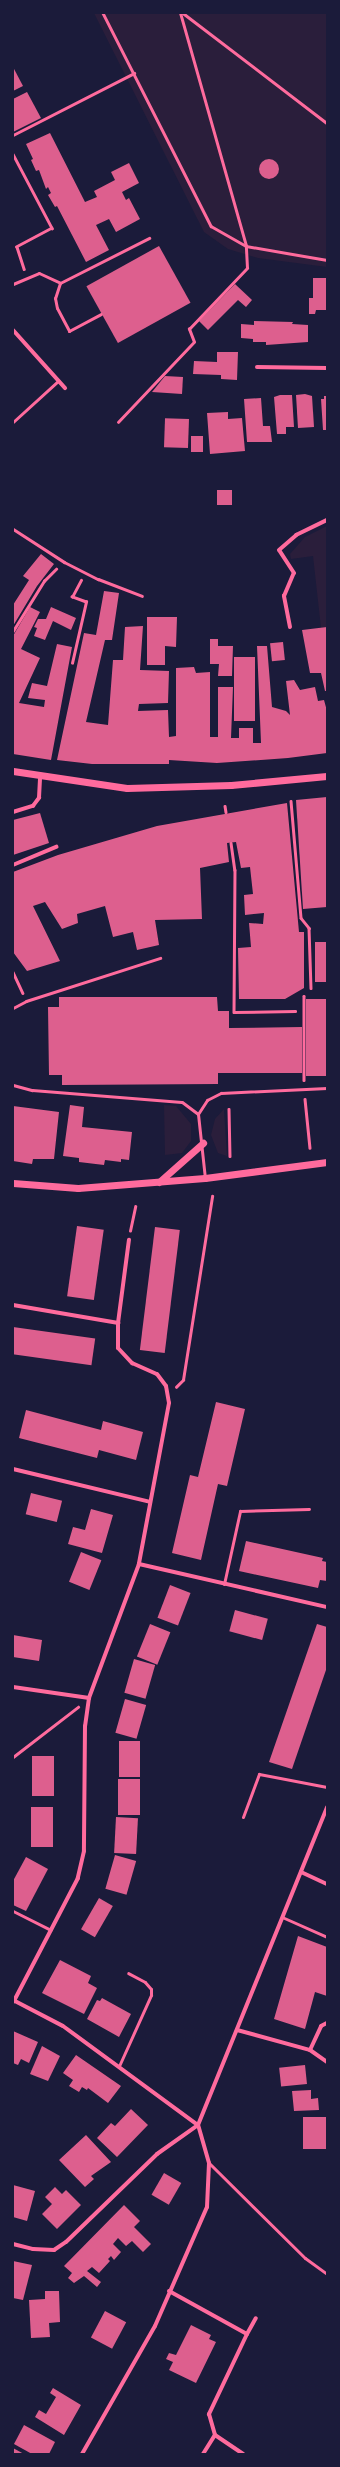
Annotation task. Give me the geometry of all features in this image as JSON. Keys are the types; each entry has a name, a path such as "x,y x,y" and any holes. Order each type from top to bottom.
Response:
{"street":[{"path":"13,330 65,388"},
{"path":"257,368 327,368"},
{"path":"290,627 284,596 294,573 279,550 296,535 327,520"},
{"path":"13,771 90,784 127,788 231,785 327,776"},
{"path":"13,812 33,806 39,798 40,776"},
{"path":"13,865 56,846"},
{"path":"158,1182 202,1143"},
{"path":"13,1183 78,1188 205,1178 327,1162"},
{"path":"82,2454 155,2326 207,2207 209,2163 198,2125 63,2026 14,2000 78,1878 84,1851 85,1726 89,1698 139,1564 150,1502 163,1443 168,1396 166,1386 157,1374 132,1363 118,1348 118,1323 129,1240"},
{"path":"13,1305 118,1323"},
{"path":"13,1469 150,1502"},
{"path":"139,1564 327,1607"},
{"path":"13,1687 89,1698"},
{"path":"13,2244 33,2249 54,2250 66,2242 157,2154 198,2125 327,1807"},
{"path":"301,1872 327,1884"},
{"path":"310,2050 321,2026 327,2022"},
{"path":"237,2030 310,2050 327,2062"},
{"path":"169,2291 247,2334"},
{"path":"243,2454 215,2435 209,2414 256,2318"},
{"path":"203,2454 215,2435"}],"lane":[{"path":"60,283 149,238"},
{"path":"13,284 28,276 40,273 60,283"},
{"path":"60,283 56,303 69,330 101,314"},
{"path":"13,422 58,381"},
{"path":"13,529 64,562 142,596"},
{"path":"13,1008 26,1001 160,958"},
{"path":"13,1085 32,1090 182,1102 198,1114"},
{"path":"205,1178 198,1114 207,1100 221,1092 304,1087 327,1088"},
{"path":"224,1584 240,1511 309,1509"},
{"path":"243,1817 259,1774 327,1787"},
{"path":"13,1911 51,1930"},
{"path":"282,1917 327,1937"},
{"path":"119,2066 151,1995 151,1988 145,1982 128,1973"},
{"path":"209,2163 305,2258 327,2274"}],"path":[{"path":"103,13 211,226 246,246 327,260"},
{"path":"118,422 194,342 189,329 247,268 246,246 180,13"},
{"path":"183,13 327,123"},
{"path":"13,135 134,73"},
{"path":"13,154 52,228 17,247 28,276"},
{"path":"13,631 44,581 64,562"},
{"path":"72,663 86,602 72,597 84,572"},
{"path":"292,801 301,918 309,928 311,988"},
{"path":"225,806 226,812"},
{"path":"231,843 235,870 234,1012 295,1011"},
{"path":"13,972 26,1001"},
{"path":"304,996 304,1087 310,1148"},
{"path":"229,1109 230,1156"},
{"path":"168,1396 183,1380 212,1196"},
{"path":"129,1240 135,1207"},
{"path":"13,1757 89,1698"}],"shaded area":[{"path":"94,13 327,13 327,267 258,258 228,249 204,232"},
{"path":"327,526 327,627 321,628 313,556 291,559 290,554 305,537"},
{"path":"164,1105 176,1106 191,1124 191,1141 182,1153 165,1155"},
{"path":"224,1109 227,1156 218,1153 211,1135 215,1119"}],"building":[{"path":"13,67 23,86 13,91"},
{"path":"27,92 41,118 13,132 13,99"},
{"path":"50,133 85,202 97,197 94,191 115,180 111,172 129,163 139,183 122,192 126,200 129,198 140,219 116,232 109,219 96,225 109,250 86,262 57,206 55,207 48,195 51,193 48,187 46,189 39,170 36,171 31,160 33,159 26,144"},
{"path":"269,159 276,162 279,169 276,176 269,179 262,176 259,169 262,162"},
{"path":"159,246 191,303 118,343 86,286"},
{"path":"313,278 327,278 327,310 316,310 315,314 309,314 309,298 313,298"},
{"path":"235,284 252,300 246,307 238,300 208,330 199,321"},
{"path":"254,321 293,322 292,324 308,325 308,342 266,345 266,342 253,342 253,339 241,338 241,324 254,325"},
{"path":"217,352 238,352 237,380 221,379 221,375 193,374 194,361 217,362"},
{"path":"165,376 183,377 182,394 152,392"},
{"path":"305,394 312,396 314,427 298,428 296,395"},
{"path":"280,395 292,395 294,427 286,427 286,434 277,434 274,397"},
{"path":"324,396 327,396 327,430 323,430 321,399 324,399"},
{"path":"261,398 263,426 270,426 272,442 247,442 244,399"},
{"path":"228,412 228,419 242,418 245,451 210,454 207,413"},
{"path":"165,418 189,419 188,448 164,447"},
{"path":"191,436 203,436 203,452 191,452"},
{"path":"217,490 232,490 232,505 217,505"},
{"path":"41,554 54,564 37,586 13,626 13,605 29,580 23,576"},
{"path":"104,591 119,593 112,640 105,640 86,722 108,725 113,660 123,660 125,627 143,626 140,670 169,671 168,703 139,704 138,711 168,710 169,737 176,736 176,668 194,667 196,673 210,672 210,737 218,737 218,687 233,687 231,738 239,738 239,728 253,728 253,743 261,743 257,646 267,646 272,707 286,711 290,715 286,681 294,680 300,690 315,687 318,701 324,700 327,711 327,753 288,758 217,763 169,760 169,764 92,764 57,760 84,633 96,635"},
{"path":"30,607 40,612 21,649 40,658 19,703 44,707 45,700 28,698 32,683 47,686 57,644 72,647 51,760 13,754 13,636"},
{"path":"51,607 76,618 71,630 53,621 45,640 34,636 37,628 34,627 38,619 46,619"},
{"path":"147,617 177,617 176,647 165,646 165,665 147,665"},
{"path":"327,627 327,691 325,691 321,673 310,673 302,630"},
{"path":"210,639 218,639 218,646 233,646 232,676 218,676 219,664 210,664"},
{"path":"283,642 285,660 272,661 270,643"},
{"path":"234,657 255,657 255,721 234,721"},
{"path":"327,797 327,907 303,909 296,800"},
{"path":"287,803 299,932 304,932 304,988 285,999 239,999 238,948 251,947 249,923 263,924 264,913 245,915 244,895 253,894 250,867 241,868 236,842 227,843 229,862 200,868 202,919 155,920 159,945 137,950 133,932 113,937 105,906 77,914 78,923 62,929 45,902 33,906 60,961 27,971 13,952 13,872 58,855 157,826"},
{"path":"40,813 49,843 13,855 13,820"},
{"path":"315,942 327,942 327,982 315,982"},
{"path":"59,997 217,997 218,1011 229,1011 229,1028 302,1027 302,1073 218,1073 218,1084 62,1085 62,1075 49,1075 48,1007 59,1007"},
{"path":"306,999 327,999 327,1076 306,1076"},
{"path":"70,1105 84,1107 82,1127 132,1132 129,1160 121,1159 121,1162 105,1160 104,1165 79,1162 79,1158 63,1156"},
{"path":"13,1106 59,1112 54,1159 33,1159 32,1164 13,1161"},
{"path":"77,1226 104,1230 94,1300 67,1296"},
{"path":"155,1227 180,1230 165,1353 140,1350"},
{"path":"13,1327 95,1339 91,1365 13,1354"},
{"path":"216,1402 245,1409 227,1486 218,1484 201,1560 172,1553 190,1475 198,1477"},
{"path":"26,1410 101,1430 103,1421 143,1432 136,1460 99,1450 97,1458 19,1438"},
{"path":"31,1493 62,1501 57,1522 26,1514"},
{"path":"91,1509 113,1515 102,1553 68,1544 73,1527 85,1530"},
{"path":"246,1541 323,1558 322,1561 327,1562 327,1581 320,1580 318,1588 239,1571"},
{"path":"81,1552 101,1560 89,1590 69,1582"},
{"path":"170,1585 191,1593 178,1626 157,1618"},
{"path":"235,1610 268,1619 262,1640 229,1631"},
{"path":"150,1624 170,1632 157,1665 137,1656"},
{"path":"317,1624 327,1627 327,1667 292,1769 269,1762"},
{"path":"13,1635 42,1640 39,1661 13,1657"},
{"path":"134,1659 155,1665 146,1699 124,1693"},
{"path":"125,1699 146,1705 137,1739 115,1733"},
{"path":"119,1741 140,1741 140,1777 119,1777"},
{"path":"32,1756 54,1756 54,1796 32,1796"},
{"path":"118,1779 140,1779 140,1815 118,1815"},
{"path":"31,1807 53,1807 53,1847 31,1847"},
{"path":"116,1817 138,1818 136,1854 114,1853"},
{"path":"115,1855 136,1861 127,1895 105,1889"},
{"path":"26,1857 48,1869 26,1911 13,1905 13,1881"},
{"path":"99,1898 113,1906 95,1937 81,1929"},
{"path":"298,1936 327,1947 327,1996 315,1992 305,2029 274,2019"},
{"path":"60,1960 91,1976 88,1983 97,1988 84,2014 42,1993"},
{"path":"102,1998 131,2014 119,2037 87,2019 97,2000 100,2001"},
{"path":"13,2031 38,2042 29,2063 21,2059 18,2065 13,2063"},
{"path":"42,2046 60,2056 48,2081 30,2074"},
{"path":"76,2055 121,2086 108,2103 88,2088 87,2090 82,2087 79,2092 69,2086 73,2080 63,2073"},
{"path":"305,2065 307,2084 281,2087 279,2068"},
{"path":"311,2090 311,2099 318,2098 319,2110 294,2111 292,2091"},
{"path":"131,2109 148,2125 117,2157 97,2138 111,2123 115,2126"},
{"path":"303,2117 327,2117 327,2149 303,2149"},
{"path":"86,2135 111,2162 91,2176 94,2179 85,2187 59,2160"},
{"path":"164,2173 181,2183 169,2205 152,2195"},
{"path":"13,2185 35,2191 27,2221 13,2217"},
{"path":"55,2187 62,2194 66,2190 81,2205 57,2229 42,2214 52,2204 45,2197"},
{"path":"124,2205 140,2221 134,2227 151,2244 143,2252 132,2241 126,2246 118,2238 113,2244 121,2252 114,2260 111,2256 108,2259 110,2261 99,2273 92,2267 87,2271 101,2282 97,2287 84,2276 74,2283 68,2278 72,2273 64,2266"},
{"path":"13,2261 32,2265 23,2300 13,2298"},
{"path":"45,2291 59,2291 60,2322 49,2323 50,2337 31,2338 29,2300 45,2299"},
{"path":"105,2311 126,2322 112,2349 91,2337"},
{"path":"191,2325 211,2335 209,2339 216,2342 196,2383 169,2370 173,2362 166,2359 169,2353 176,2355"},
{"path":"53,2388 81,2405 64,2435 35,2417 39,2410 46,2414 56,2397 50,2393"},
{"path":"24,2425 55,2442 49,2454 32,2454 14,2444"},
{"path":"13,2448 24,2454 13,2454"}]}
